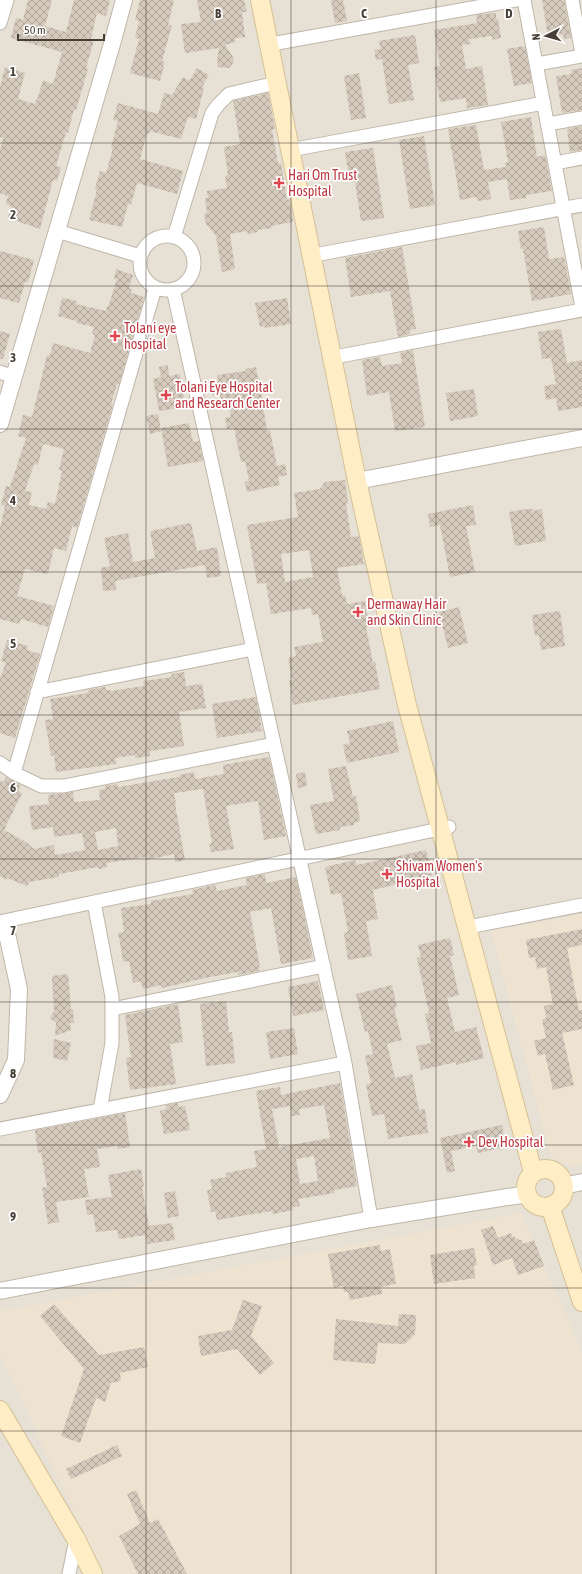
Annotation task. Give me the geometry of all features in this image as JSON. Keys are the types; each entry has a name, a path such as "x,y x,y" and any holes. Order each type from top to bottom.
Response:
{"main road":[{"path":"260,0 276,82 295,150 320,254 340,356 361,480"},
{"path":"269,0 295,150 407,705 445,828 538,1170"},
{"path":"538,1170 552,1170 562,1179 564,1186 560,1198 556,1203 550,1206 537,1205 531,1202 527,1194 526,1183 529,1177 538,1170"},
{"path":"550,1206 580,1296"},
{"path":"0,1410 76,1539 93,1574"}],"street":[{"path":"0,23 7,0"},
{"path":"0,424 7,374 57,231 124,0"},
{"path":"277,43 516,0"},
{"path":"340,356 582,308 524,0"},
{"path":"537,64 582,54 572,0"},
{"path":"174,237 212,113 229,94 276,82"},
{"path":"295,150 544,103"},
{"path":"548,124 582,118"},
{"path":"555,163 582,158"},
{"path":"320,254 582,205"},
{"path":"57,231 140,256"},
{"path":"164,236 174,237 184,242 190,249 193,260 193,270 188,279 180,286 173,289 155,288 143,276 140,266 140,256 146,245 153,239 164,236"},
{"path":"14,773 155,288"},
{"path":"173,289 345,1064 371,1219"},
{"path":"361,480 582,438"},
{"path":"38,692 253,649"},
{"path":"0,763 14,773 41,786 64,786 274,744"},
{"path":"0,922 445,828"},
{"path":"94,902 112,997 112,1043 100,1110"},
{"path":"472,927 582,905"},
{"path":"0,925 7,934 19,989 16,1060 1,1090"},
{"path":"112,1009 324,966"},
{"path":"0,1129 345,1064"},
{"path":"564,1186 582,1182"},
{"path":"0,1291 371,1219 527,1194"},
{"path":"69,1574 76,1539"}],"shaded area":[{"path":"0,0 582,0 582,1574 0,1574"},
{"path":"582,914 582,1165 572,1167 551,1157 491,931"},
{"path":"521,1213 582,1351 582,1574 103,1574 0,1355 0,1311"}],"building":[{"path":"28,0 52,0 45,26 66,32 74,0 110,0 106,16 97,13 91,39 94,40 86,68 88,69 76,110 74,109 68,133 66,132 56,166 61,167 57,181 53,180 40,229 8,218 11,206 6,204 8,196 0,193 0,150 3,138 0,137 0,87 5,67 25,73 18,99 35,104 43,80 53,84 62,52 11,38 16,18 23,20"},
{"path":"140,0 174,0 168,26 172,25 162,61 165,62 160,81 130,73 139,39 135,38 139,21 135,20"},
{"path":"197,0 244,0 247,12 242,12 245,37 235,38 235,42 225,45 234,60 229,68 218,67 217,60 219,48 185,53 181,24 201,22"},
{"path":"331,0 343,0 347,21 335,23"},
{"path":"542,0 564,0 571,38 564,39 563,34 548,36"},
{"path":"496,13 501,38 492,40 492,36 469,39 470,44 462,45 466,69 482,66 488,105 467,108 466,98 440,102 434,67 440,66 434,30 477,23 476,15"},
{"path":"415,35 419,63 408,65 414,100 389,104 382,59 376,60 374,50 381,49 379,41"},
{"path":"525,46 532,83 514,86 507,49"},
{"path":"197,68 209,75 202,87 204,88 196,119 188,117 181,139 150,131 149,134 147,133 140,159 183,171 177,194 137,183 131,205 128,204 122,227 89,220 97,190 95,189 100,171 106,173 113,148 111,147 118,121 113,120 118,103 158,114 164,93 172,95 183,77 189,81"},
{"path":"582,68 582,110 562,113 556,76 571,74 571,70"},
{"path":"359,73 366,118 351,120 344,76"},
{"path":"268,93 275,129 272,130 278,163 281,163 287,200 289,199 293,222 271,226 272,228 257,230 258,232 248,234 247,231 230,234 235,269 222,272 216,236 206,224 204,214 207,213 205,198 208,198 207,191 227,188 225,176 228,175 224,147 240,144 233,101"},
{"path":"531,117 537,157 545,155 552,191 526,195 526,198 510,200 507,179 488,182 491,199 478,201 477,197 460,200 448,129 476,125 484,170 506,167 505,163 508,162 501,122"},
{"path":"582,126 582,150 570,152 567,129"},
{"path":"424,136 435,205 410,209 399,140"},
{"path":"373,148 384,218 361,221 355,182 350,182 345,152"},
{"path":"544,227 549,259 564,257 571,294 532,301 523,249 521,249 518,231"},
{"path":"402,247 416,329 410,330 410,334 398,337 390,291 351,297 345,258"},
{"path":"0,251 34,260 28,282 25,282 19,303 0,298"},
{"path":"116,269 133,275 129,288 132,289 131,293 144,297 119,385 117,384 111,404 113,404 77,528 72,526 66,551 54,548 48,574 25,569 17,596 54,606 48,627 21,619 19,624 0,619 0,528 5,506 1,505 6,486 10,487 26,438 18,436 23,415 32,417 47,355 50,355 53,343 90,353 95,335 92,334 94,327 58,316 62,298 77,301 76,304 106,311 117,279 114,279","holes":["43,444 64,449 59,470 62,471 55,504 48,502 46,509 29,505 32,492 25,491 34,464 38,465"]},
{"path":"287,298 291,324 265,328 264,326 260,327 255,303"},
{"path":"561,329 567,363 582,360 582,407 558,411 556,398 546,400 544,386 556,384 551,358 542,359 538,332"},
{"path":"0,331 10,334 3,359 0,359"},
{"path":"413,350 425,427 395,431 389,392 367,396 362,360 380,357 382,366 402,363 400,353"},
{"path":"168,365 169,376 180,374 186,407 159,411 153,379 161,377 159,367"},
{"path":"256,367 267,431 270,430 277,466 285,464 287,475 278,477 280,485 247,492 245,482 249,481 245,461 241,462 234,428 227,429 225,418 231,417 228,400 221,401 220,394 212,395 210,383 218,382 217,375 246,371 246,369"},
{"path":"474,389 478,416 450,421 446,393"},
{"path":"158,414 161,431 150,434 146,416"},
{"path":"189,423 193,442 199,441 203,461 168,467 161,428"},
{"path":"345,480 348,503 346,504 351,537 359,536 364,564 337,568 342,595 345,595 347,604 365,601 369,626 366,627 380,689 293,705 289,680 292,680 288,658 296,656 294,647 323,642 318,614 312,615 311,608 271,614 266,583 257,584 247,525 298,517 294,493 320,489 325,482","holes":["309,550 313,577 285,582 281,554"]},
{"path":"473,505 476,525 466,526 475,572 450,577 440,525 430,527 428,514"},
{"path":"533,509 533,511 542,509 546,541 515,546 509,512"},
{"path":"191,523 197,551 217,547 221,576 207,578 205,565 115,581 116,590 103,591 101,568 110,566 104,538 128,533 133,562 155,558 150,531"},
{"path":"459,607 468,643 448,648 439,612"},
{"path":"560,611 565,646 541,650 539,635 535,636 532,615"},
{"path":"7,640 28,646 27,650 40,654 15,738 0,733 0,678 6,662 1,661"},
{"path":"184,672 186,686 202,684 206,708 179,712 184,746 150,751 150,756 135,758 135,755 115,758 116,764 56,772 54,755 51,756 45,720 53,719 50,699 88,693 88,690 105,687 106,690 111,691 144,686 143,681 172,677 171,674"},
{"path":"256,697 262,731 217,738 212,704"},
{"path":"393,721 399,752 347,763 343,745 350,743 347,731"},
{"path":"269,757 286,836 264,840 258,801 226,806 234,849 211,852 209,844 212,843 203,789 174,793 185,860 175,862 174,854 146,860 146,857 106,863 107,867 99,869 98,867 59,874 59,877 29,882 27,886 7,878 6,880 0,876 0,781 4,782 6,777 21,785 18,791 22,793 4,830 26,842 34,849 54,845 55,855 85,850 82,833 54,837 53,827 32,830 29,806 49,804 48,795 73,792 74,802 100,800 99,790 105,789 105,786 118,784 118,787 179,777 179,775 194,772 195,779 224,774 223,765","holes":["116,828 118,846 98,850 95,832"]},
{"path":"346,766 353,797 356,796 360,821 354,823 354,825 340,827 340,830 316,834 310,805 334,801 328,769"},
{"path":"305,772 307,786 298,788 296,774"},
{"path":"426,850 432,876 373,890 378,919 366,921 372,956 348,960 344,933 348,932 341,893 331,895 325,867 355,860 357,865"},
{"path":"265,874 266,883 296,877 313,958 281,964 271,908 250,912 260,968 258,968 259,971 238,975 238,972 162,988 161,985 143,989 141,981 133,983 129,961 123,962 118,933 124,932 121,908 151,904 151,901 193,894 192,890 215,885 217,891 247,885 246,878"},
{"path":"582,929 582,945 567,948 579,1011 582,1010 582,1029 562,1033 574,1085 553,1090 545,1054 538,1056 534,1041 546,1038 542,1019 546,1018 544,1006 553,1004 546,967 537,969 535,957 529,958 526,940"},
{"path":"450,938 454,955 450,956 459,995 447,998 455,1032 476,1027 484,1058 456,1065 456,1062 421,1070 416,1046 431,1043 425,1014 429,1013 417,958 421,957 418,945"},
{"path":"68,974 71,1009 73,1009 74,1023 70,1023 71,1030 55,1036 56,1023 50,1018 54,1011 52,976"},
{"path":"318,981 324,1010 293,1016 288,987"},
{"path":"392,985 397,1007 394,1008 402,1040 387,1044 395,1078 412,1074 419,1110 425,1109 428,1133 388,1139 384,1114 372,1116 366,1084 371,1083 365,1056 373,1054 368,1031 365,1032 356,994"},
{"path":"226,1001 229,1032 232,1032 235,1063 206,1066 200,1004"},
{"path":"178,1004 183,1042 170,1044 176,1084 130,1090 126,1058 131,1057 125,1015"},
{"path":"294,1028 298,1054 270,1059 266,1032"},
{"path":"54,1039 71,1043 67,1061 53,1058"},
{"path":"340,1083 357,1186 334,1190 335,1193 298,1199 300,1206 293,1207 293,1210 273,1214 272,1211 217,1220 215,1211 211,1212 207,1190 212,1189 210,1180 226,1177 226,1173 257,1167 254,1151 266,1149 256,1091 280,1087 281,1095","holes":["324,1105 330,1138 279,1147 272,1109 290,1106 291,1116 300,1115 299,1109","314,1156 318,1181 300,1184 296,1159"]},
{"path":"178,1103 178,1107 185,1106 190,1130 164,1134 160,1111 167,1109 166,1105"},
{"path":"125,1113 130,1147 118,1149 117,1146 97,1149 100,1167 84,1169 89,1197 56,1202 59,1222 48,1224 42,1188 47,1187 41,1152 38,1153 35,1130"},
{"path":"502,1125 506,1147 478,1153 476,1146 451,1151 455,1171 447,1173 440,1138"},
{"path":"141,1169 144,1187 142,1187 149,1226 172,1223 175,1240 147,1244 145,1235 119,1239 117,1230 96,1232 93,1214 87,1215 85,1200 112,1197 108,1175"},
{"path":"175,1191 179,1216 168,1218 164,1193"},
{"path":"493,1226 498,1238 511,1233 513,1237 521,1240 523,1244 534,1240 544,1266 518,1275 512,1258 493,1265 481,1230"},
{"path":"380,1245 381,1251 390,1249 396,1284 381,1287 382,1294 350,1300 348,1292 344,1292 343,1286 334,1288 328,1254"},
{"path":"474,1248 477,1265 474,1266 475,1278 434,1284 430,1255"},
{"path":"243,1300 262,1306 251,1336 274,1363 260,1375 237,1349 201,1356 198,1336 232,1330"},
{"path":"54,1304 99,1355 144,1347 148,1367 120,1373 121,1381 111,1383 105,1402 96,1398 80,1443 61,1436 84,1369 40,1316"},
{"path":"399,1314 416,1315 415,1334 405,1344 378,1343 375,1364 333,1360 336,1319 398,1326"},
{"path":"117,1445 122,1456 71,1479 66,1469"},
{"path":"136,1490 150,1523 158,1519 187,1574 138,1574 119,1536 140,1524 127,1494"}],"place":[{"name":"Hari Om Trust Hospital","path":"279,183"},
{"name":"Tolani eye hospital","path":"115,336"},
{"name":"Tolani Eye Hospital and Research Center","path":"166,395"},
{"name":"Dermaway Hair and Skin Clinic","path":"358,612"},
{"name":"Shivam Women's Hospital","path":"387,874"},
{"name":"Dev Hospital","path":"469,1142"}]}
